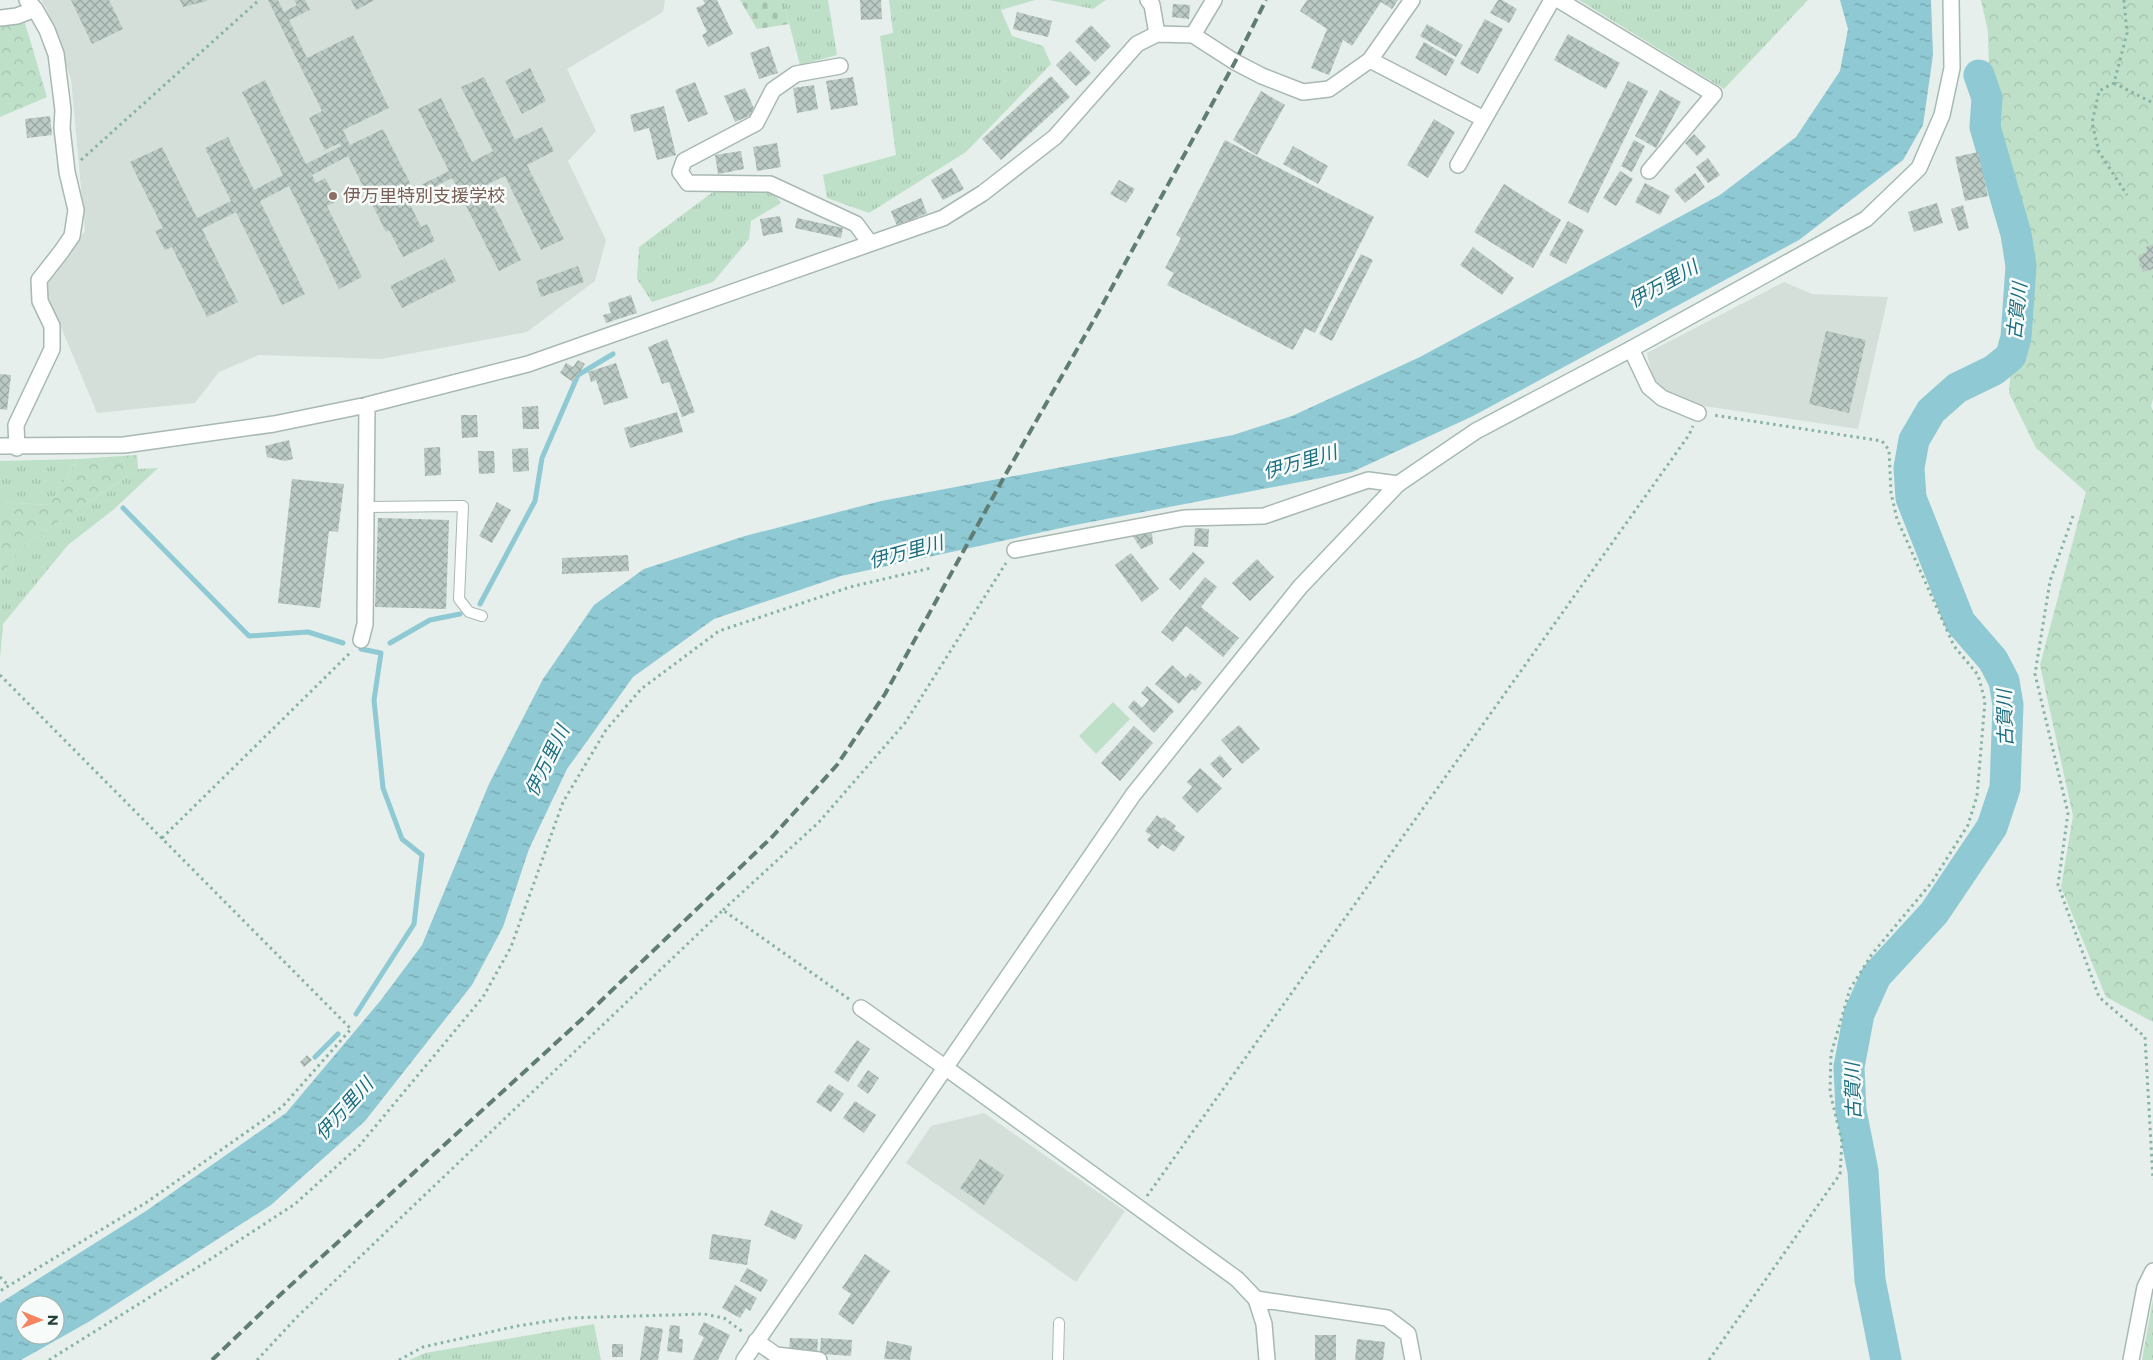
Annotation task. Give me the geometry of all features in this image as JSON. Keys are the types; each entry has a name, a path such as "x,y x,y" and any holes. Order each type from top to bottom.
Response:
{"street":[{"path":"1148,0 1152,5 1157,34"},
{"path":"1193,35 1213,5 1214,0"},
{"path":"0,446 17,448 124,445 274,424 368,405 528,364 943,218 992,187 1055,137 1136,44 1157,34 1193,35 1235,62 1262,76 1303,92 1329,89 1370,60 1412,0"},
{"path":"1458,165 1552,0"},
{"path":"1559,0 1714,94 1649,171"},
{"path":"744,1360 1134,795 1300,587 1398,484 1476,431 1631,349 1866,218 1919,168 1942,115 1952,68 1951,0"},
{"path":"0,18 17,16 31,5 47,30 56,54 63,110 62,128 76,210 72,236 62,252 39,280 40,301 52,326 52,349 16,426 17,448"},
{"path":"1370,60 1484,119"},
{"path":"840,66 796,74 773,90 756,123 684,161 680,172 688,182 770,184 856,224 870,243"},
{"path":"1631,349 1649,387 1662,398 1698,413"},
{"path":"360,640 364,624 368,405"},
{"path":"1015,550 1184,518 1264,516 1368,480 1398,484"},
{"path":"861,1008 1237,1278 1256,1299 1264,1324 1267,1360"},
{"path":"2131,1360 2145,1287 2153,1271"},
{"path":"1256,1299 1387,1318 1408,1334 1413,1360"},
{"path":"756,1341 776,1354 819,1360"}],"lane":[{"path":"366,507 463,506 459,599 469,612 482,616"},
{"path":"1058,1323 1058,1360"}],"path":[{"path":"68,172 259,0"},
{"path":"2124,0 2126,33 2114,83 2099,91 2092,123 2099,152 2127,194"},
{"path":"2114,83 2153,103"},
{"path":"2153,368 2153,373"},
{"path":"1138,1208 1689,435 1698,413 1882,441 1889,450 1891,493 1897,519 1954,646 1978,676 1985,700 1977,796 1968,825 1932,882 1872,954 1850,989 1831,1054 1830,1092 1842,1142 1840,1174 1709,1360"},
{"path":"2073,516 2050,581 2035,674 2068,813 2058,885 2099,998 2145,1037 2153,1180"},
{"path":"257,1360 297,1317 723,910 819,822 905,723 1015,550"},
{"path":"49,1360 56,1359 295,1204 359,1146 483,997 511,947 563,802 606,730 641,689 719,631 850,587 931,568"},
{"path":"162,838 342,662 360,640"},
{"path":"0,675 350,1029 282,1107 148,1202 0,1291"},
{"path":"723,910 861,1008"},
{"path":"0,1277 9,1286"},
{"path":"399,1360 423,1347 517,1326 569,1318 704,1314 724,1318 756,1341"}],"shaded area":[{"name":"伊万里特別支援学校","path":"41,0 665,0 663,12 567,69 596,131 568,161 606,240 595,281 527,332 381,359 259,355 219,372 195,403 97,413 43,284 85,231 71,79 46,8"},
{"path":"1784,282 1812,294 1888,297 1858,429 1697,405 1654,385 1647,353"},
{"path":"984,1113 1125,1211 1076,1282 906,1163 931,1126"}],"green space":[{"path":"740,0 783,0 789,24 757,29"},
{"path":"783,0 828,0 837,55 800,65"},
{"path":"889,0 1035,0 1001,10 1012,36 1043,46 1051,64 966,152 869,213 827,198 823,175 896,155 880,36 893,33"},
{"path":"1049,0 1106,0 1093,9"},
{"path":"1579,0 1808,0 1724,89"},
{"path":"1981,0 2153,0 2153,399 2151,406 2153,411 2153,1022 2106,997 2061,887 2073,816 2040,665 2086,492 2036,448 2009,393 2021,239 1990,123 1988,32"},
{"path":"25,23 47,97 0,117 0,25"},
{"path":"772,190 781,203 751,221 749,239 713,282 652,302 637,279 639,247 713,192"},
{"path":"137,455 138,469 25,544 0,578 0,502 49,505 78,459"},
{"path":"78,459 49,505 0,502 0,461"},
{"path":"158,468 113,510 68,545 3,624 0,659 0,578 25,544 138,469"},
{"path":"1113,702 1130,719 1096,754 1079,736"},
{"path":"2153,1299 2153,1360 2142,1360"},
{"path":"594,1324 601,1360 409,1360 425,1353"}],"water":[{"name":"伊万里川","path":"1840,0 1931,0 1933,55 1923,125 1903,160 1799,240 1473,416 1352,472 1075,525 841,576 714,619 633,677 567,769 529,849 503,927 472,985 365,1121 271,1205 65,1335 65,1295 15,1295 15,1345 48,1345 21,1360 0,1360 0,1303 146,1211 286,1113 381,1000 422,945 489,784 543,679 594,605 644,569 745,536 881,501 1233,435 1292,416 1420,357 1720,195 1796,137 1840,71 1848,29"}],"building":[{"path":"71,0 109,0 123,29 92,44"},
{"path":"180,0 207,0 207,1 183,7"},
{"path":"268,0 278,0 284,12 297,5 294,0 305,0 310,10 289,20 307,58 353,35 389,108 343,130 350,145 383,129 413,189 449,171 418,109 441,98 472,162 493,151 461,87 484,77 515,140 542,127 554,151 527,165 564,239 541,250 505,176 484,186 521,260 499,271 452,178 408,200 421,227 427,224 435,241 403,257 389,230 386,232 348,156 312,175 316,183 325,178 337,201 327,206 362,277 339,289 289,186 260,201 305,294 282,305 236,212 202,229 238,302 207,317 172,247 165,250 155,231 163,228 130,162 162,147 197,218 231,201 205,148 228,137 254,190 283,175 242,92 265,80 306,164 341,146 340,143 325,150 309,118 322,111"},
{"path":"351,0 375,0 356,10"},
{"path":"703,0 717,0 733,34 708,47 702,35 707,32 696,8 705,4"},
{"path":"860,0 881,0 882,19 861,20"},
{"path":"1307,0 1398,0 1392,9 1381,2 1352,46 1343,40 1329,75 1311,68 1327,29 1300,11"},
{"path":"1498,0 1502,0 1517,9 1509,23 1490,13"},
{"path":"1173,4 1190,5 1189,19 1172,17"},
{"path":"1017,12 1052,21 1048,37 1013,29"},
{"path":"1485,19 1503,29 1478,74 1460,64"},
{"path":"1427,24 1463,45 1456,57 1420,36"},
{"path":"1091,25 1111,46 1095,62 1075,41"},
{"path":"1568,34 1620,63 1606,89 1554,60"},
{"path":"1424,42 1455,60 1446,76 1415,58"},
{"path":"769,46 778,73 759,79 750,53"},
{"path":"1070,51 1091,73 1076,86 1056,65"},
{"path":"530,68 546,101 522,114 505,81"},
{"path":"1051,76 1070,97 1001,160 982,139"},
{"path":"853,77 858,105 831,110 826,81"},
{"path":"1628,81 1648,91 1588,213 1568,203"},
{"path":"695,82 708,114 688,122 675,90"},
{"path":"814,85 818,109 797,113 793,88"},
{"path":"745,88 756,113 735,122 724,96"},
{"path":"1660,90 1681,102 1656,148 1635,136"},
{"path":"1261,91 1285,105 1257,155 1233,140"},
{"path":"664,106 676,155 657,160 649,128 634,132 630,115"},
{"path":"50,116 52,135 27,138 25,119"},
{"path":"1434,119 1455,132 1428,178 1407,165"},
{"path":"1694,134 1706,147 1697,156 1685,143"},
{"path":"1225,140 1374,217 1315,333 1305,328 1293,350 1167,285 1174,273 1165,268 1181,238 1176,235"},
{"path":"1634,140 1645,146 1632,172 1621,166"},
{"path":"777,143 781,167 757,171 753,147"},
{"path":"1293,146 1328,166 1318,184 1283,164"},
{"path":"741,151 744,169 718,174 715,155"},
{"path":"1978,152 1988,196 1965,201 1955,157"},
{"path":"1708,158 1720,175 1708,183 1696,167"},
{"path":"952,168 964,189 943,200 931,180"},
{"path":"1620,171 1633,179 1616,206 1603,198"},
{"path":"1695,173 1705,187 1685,203 1674,190"},
{"path":"1119,180 1135,189 1126,203 1110,194"},
{"path":"1645,183 1670,196 1660,215 1635,202"},
{"path":"1504,184 1561,220 1533,268 1474,232"},
{"path":"921,198 927,213 897,226 891,211"},
{"path":"1937,203 1943,223 1914,232 1908,212"},
{"path":"1963,205 1969,228 1958,231 1951,209"},
{"path":"780,216 783,232 763,236 760,219"},
{"path":"797,218 843,228 841,238 795,228"},
{"path":"1568,221 1584,230 1566,264 1549,255"},
{"path":"2153,244 2153,269 2143,272 2138,256 2147,252 2146,247"},
{"path":"1473,247 1514,278 1502,295 1460,265"},
{"path":"1361,254 1373,260 1332,341 1319,334"},
{"path":"445,258 456,281 402,308 390,286"},
{"path":"578,266 584,282 541,297 536,281"},
{"path":"631,295 637,313 606,323 603,315 611,313 608,303"},
{"path":"1826,331 1866,340 1849,413 1809,404"},
{"path":"667,339 695,412 682,417 669,382 662,384 648,347"},
{"path":"578,360 585,364 573,382 560,373 566,363 573,367"},
{"path":"616,363 628,398 604,405 596,380 591,382 588,372"},
{"path":"0,374 11,375 7,410 0,409"},
{"path":"538,406 539,429 523,429 522,407"},
{"path":"677,412 683,432 630,448 624,428"},
{"path":"461,415 477,415 478,437 462,438"},
{"path":"289,440 293,459 285,461 267,457 265,446"},
{"path":"440,447 441,475 425,476 424,448"},
{"path":"528,448 529,471 513,472 512,449"},
{"path":"478,451 494,451 495,473 479,474"},
{"path":"292,479 344,484 338,532 329,531 320,608 278,603"},
{"path":"497,502 511,510 492,543 479,536"},
{"path":"378,518 449,520 446,609 375,607"},
{"path":"1195,528 1209,529 1208,547 1194,546"},
{"path":"1152,533 1153,544 1141,549 1132,535"},
{"path":"1193,552 1205,562 1180,590 1169,579"},
{"path":"1131,553 1159,589 1142,602 1115,565"},
{"path":"628,555 629,571 562,574 562,558"},
{"path":"1257,559 1274,577 1250,601 1232,583"},
{"path":"1205,577 1217,587 1201,607 1239,638 1223,657 1186,626 1173,642 1161,632"},
{"path":"1172,665 1186,678 1190,673 1202,683 1195,691 1192,689 1179,704 1155,684"},
{"path":"1147,686 1174,711 1154,733 1128,707 1134,700 1142,708 1149,700 1141,693"},
{"path":"1239,725 1260,749 1242,764 1221,740"},
{"path":"1134,726 1153,743 1120,781 1101,763"},
{"path":"1220,755 1232,769 1223,778 1210,764"},
{"path":"1200,768 1222,788 1197,813 1182,798 1192,787 1187,782"},
{"path":"1157,815 1162,819 1164,817 1176,826 1174,829 1185,837 1174,852 1162,844 1158,849 1147,840 1151,835 1145,831"},
{"path":"857,1040 870,1049 848,1082 834,1072"},
{"path":"307,1055 312,1060 304,1067 300,1062"},
{"path":"868,1070 879,1078 868,1094 857,1086"},
{"path":"829,1084 844,1094 831,1112 816,1102"},
{"path":"855,1101 876,1115 864,1133 843,1118"},
{"path":"980,1159 1004,1175 984,1205 960,1188"},
{"path":"771,1210 803,1225 795,1240 764,1225"},
{"path":"712,1234 751,1240 747,1265 709,1259"},
{"path":"865,1254 890,1271 853,1325 838,1314 851,1294 842,1288"},
{"path":"747,1268 768,1280 761,1292 740,1281"},
{"path":"735,1285 757,1298 750,1311 746,1308 740,1318 722,1308"},
{"path":"704,1322 730,1335 718,1360 693,1360 704,1337 698,1334"},
{"path":"670,1325 680,1326 679,1339 683,1339 682,1353 667,1351"},
{"path":"645,1326 663,1329 658,1360 640,1360"},
{"path":"1315,1335 1336,1335 1336,1360 1315,1360"},
{"path":"790,1338 818,1339 817,1353 789,1351"},
{"path":"821,1338 852,1340 851,1356 820,1354"},
{"path":"1357,1339 1385,1342 1383,1360 1355,1360"},
{"path":"887,1341 912,1346 910,1360 884,1359"},
{"path":"612,1344 623,1344 623,1357 612,1357"}],"waterway":[{"name":"古賀川","path":"1886,1360 1870,1280 1863,1171 1851,1111 1849,1067 1859,1014 1876,976 1934,913 1992,827 2005,788 2008,705 2004,681 1993,660 1960,622 1911,498 1909,468 1914,440 1931,411 1957,388 1994,370 2011,356 2016,337 2021,266 2016,234 1985,127 1987,98 1979,75"},
{"path":"480,604 535,501 542,458 578,375 613,354"},
{"path":"123,508 249,636 308,632 343,643"},
{"path":"390,643 430,620 460,614"},
{"path":"356,1014 414,924 422,855 402,839 383,788 374,700 381,653 361,649"},
{"path":"315,1057 338,1034"}],"railway":[{"path":"212,1360 280,1295 581,1020 773,836 837,765 885,694 1003,479 1099,311 1235,62 1266,0"}],"place":[{"name":"伊万里特別支援学校","path":"333,196"}]}
